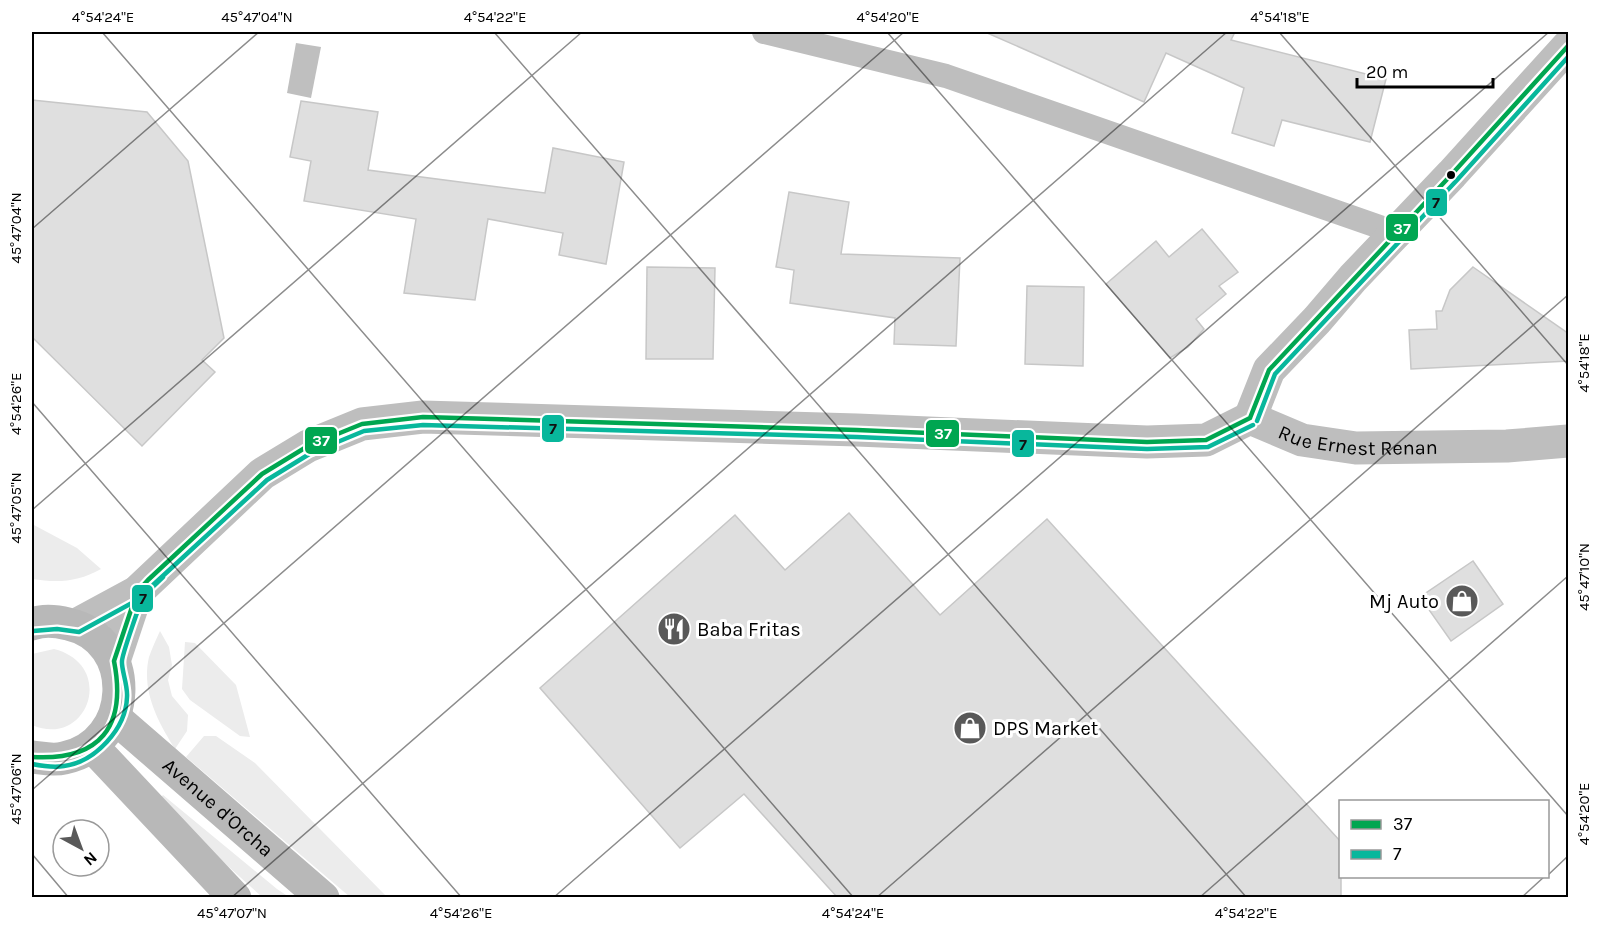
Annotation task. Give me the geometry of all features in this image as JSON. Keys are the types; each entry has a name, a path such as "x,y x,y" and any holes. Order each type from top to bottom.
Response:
{"main road":[{"path":"32,624 57,621 76,625 92,634 114,661 119,680 120,698 114,717 105,733 92,746 63,759 32,757"},
{"name":"Avenue d'Orcha","path":"114,717 323,897"},
{"path":"92,746 235,897"}],"street":[{"path":"76,625 137,592 262,474 308,446 362,424 423,417 857,430 1147,442 1206,440 1250,418 1269,370 1569,46"},
{"name":"Rue Ernest Renan","path":"1250,418 1302,441 1356,448 1507,446 1569,441"},
{"path":"114,661 137,592"}],"lane":[{"path":"764,32 946,76 1396,232"}],"shaded area":[{"path":"296,43 321,47 311,98 287,93"},
{"path":"32,524 77,548 101,569 84,577 68,580 32,579"},
{"path":"160,631 169,647 172,665 168,680 172,696 188,715 187,731 175,749 157,717 147,682 149,657"},
{"path":"185,642 195,643 236,685 250,737 240,736 190,700 182,689"},
{"path":"54,649 73,658 85,671 89,686 88,702 80,716 68,726 52,729 32,725 32,654"},
{"path":"204,736 216,736 255,763 387,897 350,897 186,757"},
{"path":"163,795 289,897 262,897 157,802"}],"building":[{"path":"985,32 1235,32 1231,40 1386,79 1370,142 1282,120 1274,146 1232,133 1244,88 1166,53 1144,102"},
{"path":"32,100 147,112 188,161 224,338 202,360 215,372 142,446 32,337"},
{"path":"301,101 378,112 368,170 545,193 553,148 624,162 606,264 559,255 563,233 488,219 475,300 404,293 416,219 304,201 311,161 290,157"},
{"path":"789,192 849,202 841,254 960,258 956,346 894,344 895,318 790,303 794,270 776,267"},
{"path":"1202,229 1238,272 1219,286 1226,294 1196,319 1204,329 1188,347 1170,358 1106,284 1156,241 1169,257"},
{"path":"647,267 715,268 713,359 646,359"},
{"path":"1473,267 1569,334 1569,361 1411,369 1409,330 1437,329 1436,311 1442,311 1450,290"},
{"path":"1027,286 1084,287 1083,366 1025,364"},
{"path":"849,513 940,615 1047,519 1339,840 1341,897 837,897 744,794 680,848 540,688 735,515 785,570"},
{"name":"Mj Auto","path":"1473,561 1503,604 1451,641 1420,597"}],"transit line":[{"name":"37","path":"1250,418 1269,370 1568,46"},
{"name":"7","path":"1257,421 1275,374 1458,179 1568,57"},
{"name":"37","path":"114,661 137,592 148,580 262,474 308,446 362,424 423,417 857,430 1147,442 1206,440 1250,418"},
{"name":"7","path":"32,764 56,767 76,763 97,751 115,732 121,721 127,697 123,657 142,599 152,586 267,480 311,453 364,431 423,425 857,437 1147,449 1208,447 1253,425"},
{"name":"7","path":"33,631 57,629 79,632 141,598 163,577"},
{"name":"37","path":"32,757 56,757 75,753 91,746 103,735 112,721 116,704 117,684 114,661"}],"place":[{"name":"Mj Auto","path":"1462,601"},
{"name":"Baba Fritas","path":"674,629"},
{"name":"DPS Market","path":"970,728"}]}
